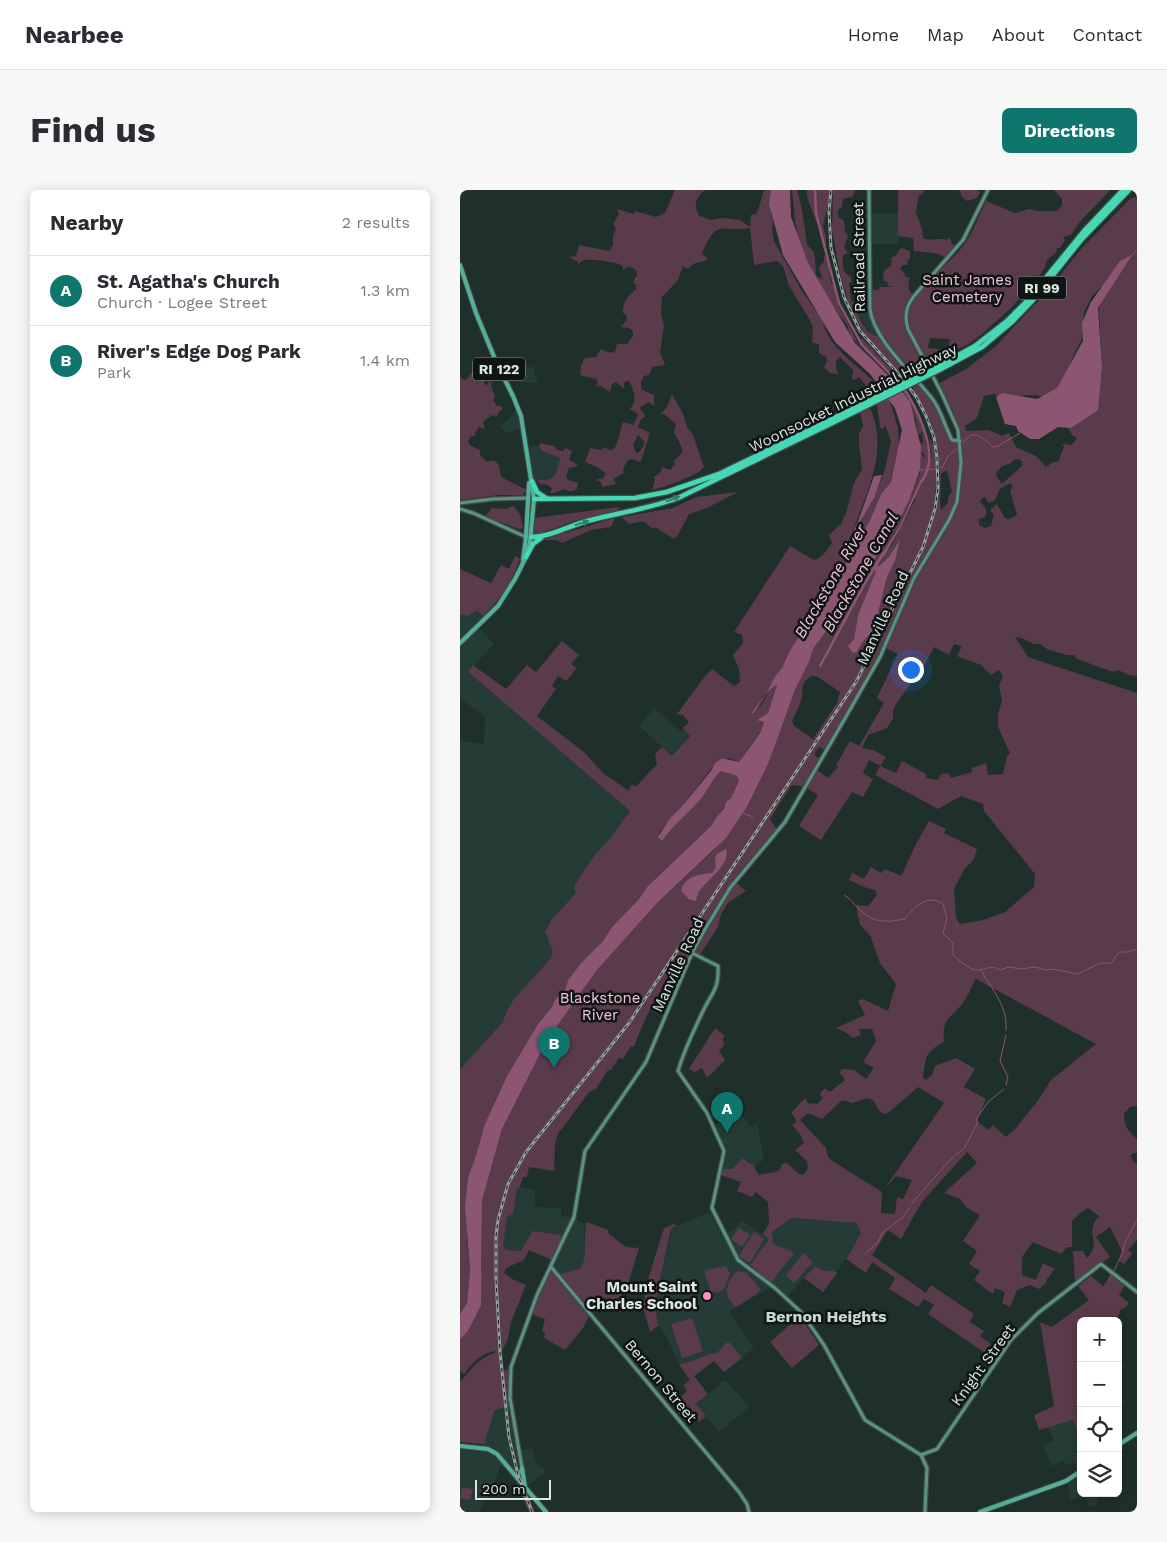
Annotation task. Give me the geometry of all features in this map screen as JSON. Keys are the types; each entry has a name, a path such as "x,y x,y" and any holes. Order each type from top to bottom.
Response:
{"highway":[{"name":"Woonsocket Industrial Highway","path":"940,367 979,343 1007,321 1029,298 1085,230 1123,190"},
{"name":"Woonsocket Industrial Highway","path":"529,537 549,534 584,522 660,504 686,494 982,347 1014,321 1081,240 1129,190"},
{"name":"Woonsocket Industrial Highway","path":"532,499 631,498 658,494 702,481 827,423"},
{"path":"532,481 540,494 553,499"},
{"path":"524,559 534,542 549,534"}],"main road":[{"name":"RI 122","path":"460,265 476,313 499,369 519,409 524,426 532,499"},
{"name":"RI 122","path":"460,643 503,598 515,579 524,559 529,537 532,499 530,473"},
{"path":"1122,1442 1137,1433"},
{"path":"460,1446 490,1450 496,1454 546,1512"},
{"path":"522,1468 525,1488"},
{"path":"980,1512 1066,1481 1077,1474"}],"street":[{"name":"Railroad Street","path":"869,190 870,304 872,318 880,335 936,405 952,440 960,441"},
{"name":"Manville Road","path":"522,1468 510,1398 511,1367 537,1295 574,1217 585,1151 646,1062 692,953 730,888 785,822 880,657 914,578 957,502 960,490 961,462 960,441 954,418 908,329 906,316 908,305 914,296 963,240 988,190"},
{"path":"460,503 497,499 532,499"},
{"path":"460,509 478,514 529,537"},
{"path":"692,953 718,966 719,979 716,991 690,1037 682,1055 678,1071 707,1113 724,1151 712,1208 738,1260 775,1288 801,1312 824,1346 865,1420 921,1455 927,1468 925,1512"},
{"name":"Knight Street","path":"921,1455 937,1449 1011,1340 1038,1313 1101,1264 1137,1292"},
{"name":"Bernon Street","path":"551,1267 739,1492 747,1504 749,1512"},
{"path":"517,1478 522,1468"}],"shaded area":[{"path":"871,213 898,213 898,244 871,244"},
{"path":"871,309 880,335 871,334 858,315 860,310"},
{"path":"496,360 535,368 534,375 537,378 537,383 518,381 503,376"},
{"path":"519,408 524,427 507,433 500,427"},
{"path":"536,445 542,451 560,457 558,473 553,478 531,480 528,448"},
{"path":"477,609 483,616 475,624 494,644 468,672 630,811 612,837 593,857 577,893 552,919 545,932 553,952 550,959 514,999 507,1010 504,1022 460,1069 460,741 484,744 485,717 460,698 460,614 465,615"},
{"path":"654,708 680,731 683,728 690,735 672,756 639,726"},
{"path":"735,1108 752,1127 757,1123 764,1160 755,1165 747,1162 732,1169 723,1169 726,1152 715,1126"},
{"path":"517,1187 535,1190 534,1206 562,1209 561,1216 573,1218 586,1224 584,1232 585,1262 581,1268 558,1275 551,1268 565,1237 532,1231 521,1251 506,1250 502,1246 507,1216 513,1214"},
{"name":"Mount Saint Charles School","path":"710,1212 721,1234 734,1230 741,1220 769,1239 750,1265 771,1283 772,1232 792,1218 858,1223 862,1233 823,1292 804,1278 787,1297 774,1285 729,1312 754,1348 724,1372 714,1361 690,1380 679,1365 667,1337 658,1326 655,1304 672,1228"},
{"path":"725,1379 749,1407 719,1432 696,1405"},
{"path":"510,1406 519,1451 532,1448 536,1463 546,1471 525,1488 520,1487 519,1489 515,1480 501,1464 489,1495 478,1512 460,1512 460,1449 481,1452 496,1410"},
{"path":"1073,1420 1077,1430 1077,1468 1073,1462 1067,1466 1063,1460 1051,1466 1043,1445 1054,1441 1048,1427"},
{"path":"1077,1475 1077,1497 1081,1497 1070,1500 1067,1482"},
{"path":"1085,1497 1097,1497 1098,1504 1089,1506"}],"green space":[{"path":"675,190 705,190 699,195 696,202 699,216 711,220 722,218 740,220 750,227 751,215 757,213 764,190 773,190 770,208 774,241 800,288 823,321 825,330 831,340 847,358 883,390 873,394 859,377 854,380 852,379 853,370 840,357 836,365 839,374 830,373 824,368 827,361 826,357 819,353 819,345 812,342 813,328 810,320 789,286 783,266 777,261 754,265 750,228 717,230 708,240 702,254 707,260 693,264 688,269 683,266 678,280 662,297 661,314 664,326 660,352 665,365 652,367 649,375 644,376 641,383 642,390 654,395 654,406 649,402 640,407 645,417 641,419 638,427 650,433 641,461 628,460 623,469 624,473 614,478 616,484 603,487 600,481 597,481 605,476 605,473 585,462 590,448 601,450 605,447 609,450 614,449 623,422 633,425 638,415 629,409 634,404 634,392 629,381 624,383 624,389 616,382 612,384 610,392 600,386 596,387 598,382 596,379 580,375 581,368 585,358 596,357 601,349 611,353 615,351 617,344 627,344 633,336 633,331 629,328 621,327 627,320 626,315 623,313 624,305 626,299 636,289 636,285 633,282 637,275 636,270 629,266 623,270 623,266 616,263 587,260 583,260 578,265 578,262 569,257 576,256 579,245 609,251 613,245 613,236 616,229 613,224 619,214 617,209 634,214 635,211 656,217 665,213","holes":["638,435 645,442 643,447 636,453 633,445"]},
{"path":"792,190 797,190 802,209 807,245 813,251 815,258 816,276 822,279 819,268 824,261 824,255 828,260 831,283 835,285 838,304 858,343 900,384 850,336 847,325 816,284 800,247"},
{"path":"807,190 830,190 823,225 826,238 824,251 818,226 807,197"},
{"name":"Saint James Cemetery","path":"833,190 854,190 855,192 852,197 843,199 842,207 838,210 838,217 844,221 845,233 848,236 845,246 848,253 843,255 843,264 844,270 852,281 849,283 851,301 855,302 855,309 868,332 876,336 880,335 871,309 871,290 879,290 879,287 895,287 888,286 887,282 884,281 883,274 891,266 892,257 896,256 902,248 910,251 910,258 907,261 908,265 903,265 900,269 905,276 910,278 909,288 914,297 909,306 908,316 918,294 967,240 986,201 1015,213 1029,209 1056,211 1062,206 1062,199 1054,190 1110,190 1079,223 1071,235 1063,237 1065,240 1060,248 1057,248 1056,253 1047,260 1039,276 1011,308 967,345 927,363 904,379 866,337 850,308 840,274 832,230","holes":["930,338 949,339 947,350 928,348"]},
{"path":"898,190 924,190 923,194 919,195 916,212 923,238 946,240 950,238 952,244 958,246 947,258 935,253 914,251 913,238 898,236"},
{"path":"959,190 977,190 980,192 977,198 967,201 962,197"},
{"name":"Blackstone River","path":"1137,197 1137,676 1118,670 1113,672 1077,659 1074,655 1067,655 1047,649 1040,644 1034,644 1015,637 1028,657 1137,693 1137,1106 1130,1107 1124,1114 1127,1128 1137,1139 1137,1153 1133,1153 1130,1156 1137,1163 1137,1240 1128,1250 1133,1253 1124,1264 1119,1261 1122,1251 1110,1227 1096,1237 1110,1257 1075,1283 1073,1251 1083,1251 1087,1258 1093,1247 1092,1233 1099,1216 1088,1208 1072,1221 1072,1247 1067,1247 1061,1254 1033,1242 1022,1257 1022,1275 1036,1280 1043,1263 1055,1269 1046,1283 1039,1289 1030,1285 1017,1290 1010,1307 1002,1303 1005,1292 995,1288 993,1294 974,1280 980,1271 969,1264 977,1251 963,1241 980,1215 967,1208 960,1199 944,1193 977,1163 967,1152 922,1202 901,1239 888,1230 872,1255 926,1293 931,1285 974,1314 970,1322 984,1331 980,1336 991,1344 985,1353 928,1314 934,1305 924,1299 918,1307 889,1289 895,1278 872,1262 866,1273 846,1259 861,1233 857,1223 792,1218 772,1232 773,1244 794,1254 771,1283 750,1265 769,1239 763,1234 769,1223 768,1202 756,1192 752,1197 737,1191 741,1182 721,1175 723,1169 732,1169 743,1158 755,1165 754,1167 759,1175 779,1171 782,1164 787,1163 800,1175 804,1174 808,1168 807,1161 795,1150 804,1143 800,1134 792,1125 797,1121 791,1113 805,1098 809,1105 812,1103 817,1104 823,1098 820,1094 825,1088 830,1092 845,1080 839,1072 843,1069 854,1070 866,1079 874,1068 863,1062 876,1041 872,1029 859,1029 861,1035 853,1038 836,1028 865,1015 858,1001 863,999 888,1011 896,984 880,963 870,935 860,925 856,905 868,906 877,895 875,890 849,880 852,873 864,879 871,867 881,873 885,869 901,876 929,821 946,829 944,833 977,849 974,859 964,870 954,889 956,918 960,924 983,920 1005,912 1034,887 1035,874 984,811 983,804 961,796 938,809 875,775 880,766 869,760 863,773 873,779 863,797 852,792 821,840 799,826 818,795 809,789 791,786 770,819 777,830 734,881 746,891 729,902 721,914 718,927 699,956 693,953 685,971 674,967 641,1028 634,1047 631,1046 623,1059 619,1058 610,1071 608,1070 596,1089 589,1092 558,1134 555,1144 554,1171 529,1167 527,1177 523,1177 520,1187 517,1188 513,1214 507,1217 503,1246 506,1250 521,1251 532,1231 565,1237 554,1261 529,1250 524,1260 506,1268 504,1273 526,1285 511,1322 508,1339 502,1351 503,1371 510,1369 510,1406 495,1410 484,1444 460,1442 460,1382 480,1361 495,1353 495,1351 490,1352 481,1356 464,1374 460,1371 460,1340 468,1331 482,1266 482,1201 502,1129 547,1040 597,970 658,902 713,851 747,807 769,762 795,690 809,662 813,649 843,609 869,567 876,571 858,615 854,639 848,646 857,652 874,629 887,577 895,561 899,540 889,557 879,566 874,561 884,541 895,528 920,473 919,452 925,457 920,451 920,444 923,442 922,433 918,434 916,420 901,389 903,388 909,397 921,423 930,459 932,458 929,437 933,445 937,473 933,510 936,513 940,477 936,441 929,418 913,387 920,384 935,401 952,437 961,440 956,418 938,384 966,369 995,347 1045,294 1081,249 1131,198","holes":["1102,286 1099,310 1102,372 1099,394 1068,428 1072,435 1077,438 1072,445 1062,444 1064,447 1058,462 1053,462 1046,467 1036,456 1016,447 1009,433 1002,436 989,430 966,431 965,426 977,418 984,396 995,394 1000,399 1027,395 1045,396 1061,388 1082,339 1084,312 1092,296","1015,459 1019,459 1022,462 1022,466 1001,483 996,475 1001,467 1010,464","947,470 952,491 948,498 948,503 941,510 941,474","1010,483 1013,486 1010,491 1017,515 1009,519 1005,518 997,504 991,509 991,512 994,514 991,526 985,528 979,525 979,519 985,517 986,512 985,507 980,502 985,497 989,503 995,500 1000,489","915,491 915,500 890,548 883,552 899,527","954,644 962,646 957,656 981,665 991,675 999,670 1003,676 999,685 1002,701 998,713 998,727 1010,753 1007,757 1003,774 988,775 986,763 971,768 972,772 951,778 948,773 941,774 938,780 926,778 926,774 902,761 896,773 880,766 886,757 873,750 862,748 868,735 887,728 893,718 896,704 925,664 934,647 949,655","886,648 898,654 877,698 884,703 859,746 850,741 836,765 838,767 828,778 817,770 822,760 814,755 819,747 827,751","812,676 818,677 840,692 837,703 813,739 794,726 792,721 800,704 805,681","976,979 1096,1044 1051,1080 1039,1099 1016,1128 1006,1137 993,1125 988,1130 977,1121 986,1099 964,1087 975,1069 956,1058 935,1066 932,1075 926,1080 923,1077 925,1064 930,1052 944,1042 944,1028 947,1020 964,1001","918,1087 944,1103 885,1188 896,1176 912,1180 903,1199 897,1197 895,1214 881,1213 882,1192 831,1160 828,1157 826,1148 800,1120 808,1113 822,1119 842,1100 853,1103 867,1098 873,1100 883,1114 888,1113"]},
{"path":"860,338 900,379 901,383 861,343"},
{"path":"480,362 484,370 487,371 484,384 487,385 489,381 492,383 491,386 495,397 493,400 497,406 500,405 503,408 497,417 493,415 486,419 483,422 485,429 479,427 475,436 471,436 468,442 471,446 480,450 480,455 487,462 494,460 499,465 501,477 527,490 522,495 499,495 460,500 460,377 464,380 467,379"},
{"path":"672,394 683,414 687,427 693,435 704,467 695,474 652,490 654,477 661,472 662,467 670,470 675,464 674,461 682,453 682,448 674,432 676,424 664,414 660,414 667,407"},
{"path":"889,398 898,428 899,445 891,482 881,494 871,518 846,563 789,652 782,668 775,676 766,694 752,712 761,705 771,688 777,685 768,713 759,719 764,722 760,732 739,762 729,758 719,759 684,804 670,818 659,834 662,841 700,800 721,771 737,776 739,781 731,798 726,802 724,809 711,826 647,887 639,899 612,927 603,941 582,962 568,980 566,988 538,1024 507,1076 484,1126 468,1178 467,1238 470,1270 467,1303 460,1314 460,1069 503,1022 507,1010 514,999 550,959 553,952 545,932 552,919 576,893 574,886 593,857 612,836 630,811 468,672 473,665 506,689 527,665 536,672 562,641 579,655 571,664 577,668 566,681 558,676 552,686 556,689 537,716 584,752 603,773 629,791 630,785 637,786 657,764 655,754 662,747 672,756 690,736 683,728 689,722 683,715 677,714 712,669 734,686 740,682 739,669 733,655 743,643 742,635 734,632 790,546 814,560 822,556 832,543 829,535 841,524 854,483 862,469 859,434 863,426 860,412 870,408 876,426 878,444 876,461 872,479 848,547 867,507 875,496 885,469 891,442 886,427 882,429 880,427 877,404"},
{"path":"540,443 554,446 557,450 563,451 566,448 572,451 569,460 577,464 577,466 569,468 566,476 568,480 578,483 577,489 567,491 564,489 550,493 552,489 548,485 540,484 537,480 549,479 555,475 560,458 542,451 539,447"},
{"path":"738,492 707,508 689,514 674,539 655,527 653,529 643,521 629,524 622,517 673,508 696,497"},
{"path":"514,506 520,514 523,528 519,529 485,517 492,508 507,509"},
{"path":"619,507 617,512 577,520 536,535 534,534 535,518"},
{"path":"615,518 611,527 591,530 562,543 557,540 541,540"},
{"path":"515,556 520,559 513,575 505,590 489,610 483,616 477,610 468,616 460,614 460,569 491,583 501,565 509,569"},
{"path":"715,1028 725,1036 723,1038 724,1045 719,1051 725,1060 707,1078 702,1068 695,1072 689,1069"},
{"path":"587,1222 608,1230 609,1234 626,1247 639,1248 625,1294 622,1294 621,1306 600,1296 583,1328 565,1350 544,1338 545,1333 542,1331 545,1319 530,1314 551,1268 558,1275 581,1268 585,1257"},
{"path":"674,1224 677,1225 672,1228 670,1233 655,1304 658,1326 650,1332 643,1307 649,1276 664,1228"},
{"path":"739,1228 750,1235 742,1247 731,1239"},
{"path":"754,1232 764,1239 750,1263 739,1256"},
{"path":"804,1253 813,1262 794,1283 786,1276"},
{"path":"726,1266 730,1273 725,1288 718,1293 711,1291 705,1270"},
{"path":"816,1266 823,1271 834,1271 837,1273 823,1292 804,1278"},
{"path":"737,1271 746,1272 760,1289 759,1292 736,1307 729,1299 727,1289 730,1279"},
{"path":"1112,1275 1125,1285 1119,1295 1129,1303 1122,1308 1117,1317 1077,1317 1077,1430 1073,1420 1039,1430 1034,1415 1054,1406 1040,1322 1052,1327 1089,1300 1078,1286 1091,1276 1103,1286"},
{"path":"800,1316 819,1345 792,1368 770,1342"},
{"path":"692,1318 703,1351 682,1358 671,1324"},
{"path":"726,1343 730,1343 742,1358 724,1372 714,1361 694,1376 708,1394 696,1404 706,1416 699,1422 679,1399 687,1391 683,1385 690,1380 679,1364 717,1353"},
{"path":"462,1487 473,1489 470,1500 460,1498"},
{"path":"520,1487 529,1497 535,1512 529,1512 519,1489"}],"water":[{"path":"771,190 790,190 791,217 808,263 855,343 892,379 910,402 921,447 920,470 909,500 895,528 884,541 874,561 879,566 889,557 900,539 895,561 887,577 874,629 857,652 853,653 848,646 854,639 858,615 876,571 869,567 843,609 813,649 809,662 795,690 769,762 747,807 726,838 658,902 597,970 547,1040 502,1129 482,1201 481,1305 468,1331 460,1340 460,1314 467,1303 470,1270 465,1206 468,1178 484,1126 507,1076 538,1024 566,988 568,980 582,962 603,941 612,927 639,899 647,887 711,826 724,809 726,802 731,798 739,781 737,776 721,771 700,800 662,841 658,837 670,818 711,771 715,763 722,758 739,762 760,733 764,722 757,720 768,713 777,685 770,690 752,714 752,712 766,694 775,676 782,668 789,652 846,563 871,518 881,494 891,482 902,430 895,408 870,374 835,342 783,255 769,204"},
{"path":"1132,255 1098,308 1102,368 1098,410 1071,428 1058,427 1039,439 1030,439 1018,431 1016,426 1005,424 996,397 1002,393 1037,399 1057,388 1083,341 1082,323 1091,302 1120,261"},
{"path":"882,475 875,496 861,520 849,550 852,534 874,476"},
{"path":"921,479 923,480 901,527 884,556 883,552 899,527"},
{"path":"726,849 725,861 701,888 696,901 689,899 681,891 683,886 693,877 712,873 716,867 715,858 717,854"}],"waterway":[{"name":"Blackstone Canal","path":"815,190 816,213 839,303 862,345 900,384"},
{"path":"1132,255 1137,250"},
{"name":"Blackstone Canal","path":"904,389 918,414 926,434 929,463 922,481"},
{"path":"963,443 970,435 977,435 993,447 1020,433"},
{"path":"940,468 942,468 948,456 958,448"},
{"name":"Blackstone Canal","path":"920,470 936,469"},
{"name":"Blackstone Canal","path":"820,666 884,552"},
{"path":"743,813 753,817"},
{"path":"844,895 868,916 884,921 905,919 917,906 926,901 937,901 943,904 947,919 943,933 953,943 953,955 974,970 991,967 1000,970 1009,967 1021,969 1035,967 1078,974 1100,963 1109,963"},
{"path":"1110,963 1119,952 1137,949"},
{"path":"981,970 1002,1006 1006,1030"},
{"path":"1006,1035 1000,1061 1008,1077 1006,1085"},
{"path":"912,1203 951,1159 965,1147 977,1124 977,1118 988,1102 1004,1089"},
{"path":"865,1254 878,1242 882,1233 903,1217 910,1207"},
{"path":"1114,1271 1126,1240 1137,1220"},
{"path":"1108,1281 1111,1275"}],"railway":[{"path":"532,1512 518,1475 509,1437 500,1352 496,1236 498,1220 508,1184 526,1152 629,1023 856,682 923,547 935,509 938,488 934,437 917,398 903,379 860,331 844,297 831,248 829,212 831,190"}],"place":[{"name":"River's Edge Dog Park","path":"554,1068"},
{"name":"St. Agatha's Church","path":"727,1133"},
{"name":"Mount Saint Charles School","path":"707,1296"}],"district":[{"name":"Bernon Heights","path":"826,1316"}]}
